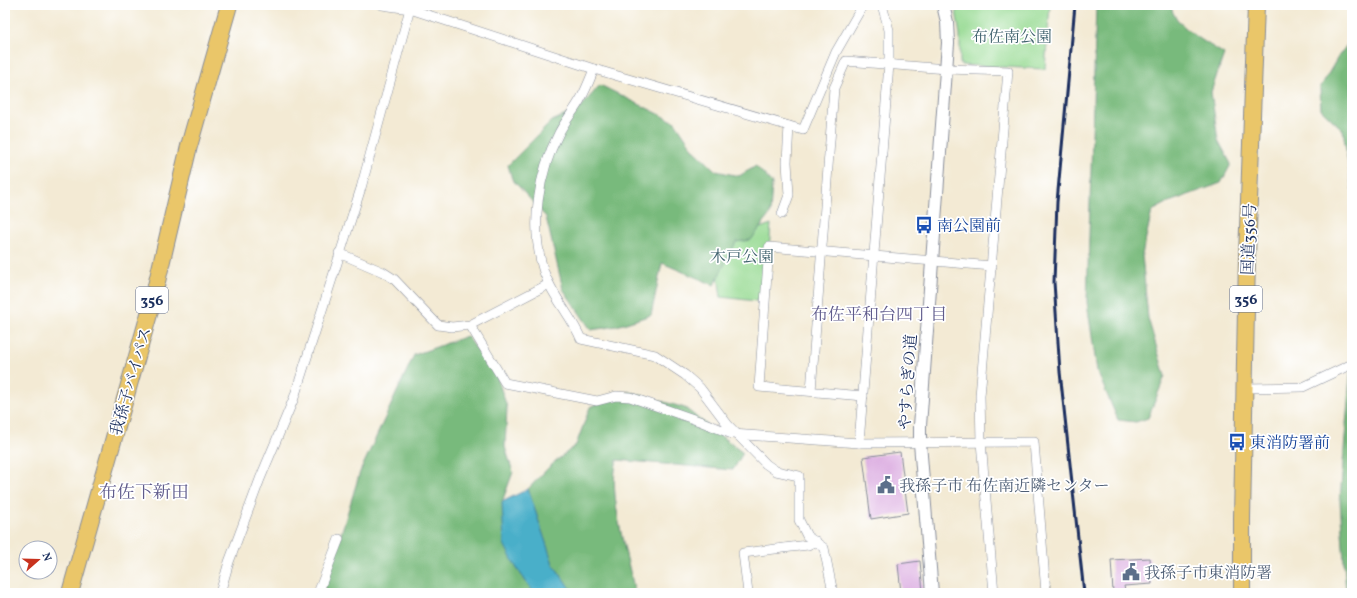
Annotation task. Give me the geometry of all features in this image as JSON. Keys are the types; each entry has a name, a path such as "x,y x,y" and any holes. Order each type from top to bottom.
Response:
{"highway":[{"name":"我孫子バイパス","path":"70,593 151,307 189,146 229,5"},
{"name":"国道356号","path":"1240,592 1244,388 1256,5"}],"street":[{"path":"382,5 411,7 594,69 802,130 836,52 863,5"},
{"path":"859,443 864,396 889,64 889,30 882,5"},
{"name":"やすらぎの道","path":"932,593 920,443 931,261 947,69 948,29 944,5"},
{"path":"220,593 229,562 260,479 294,398 360,188 411,7"},
{"path":"811,391 834,88 846,61 947,69 1008,71 980,396 981,442 994,593"},
{"path":"594,69 580,100 559,133 545,164 537,207 538,246 543,270 549,284 581,339 655,355 685,375 700,388 728,425 771,468 776,471 799,476 799,520 807,536 824,548 833,593"},
{"path":"782,214 790,195 787,162 789,126"},
{"path":"864,396 759,386 769,247 992,266"},
{"path":"339,253 383,272 394,279 438,325 452,327 470,325 549,284"},
{"path":"470,325 505,383 597,401 616,396 630,396 732,434 859,443 1034,442 1046,593"},
{"path":"1244,388 1303,387 1352,364"},
{"path":"318,593 339,539"},
{"path":"748,593 744,553 808,545 816,541"}],"green space":[{"name":"布佐南公園","path":"955,5 1050,5 1045,69 960,65 960,35"},
{"path":"1096,5 1171,5 1173,12 1184,27 1224,54 1211,92 1218,140 1231,164 1221,183 1169,202 1152,211 1142,255 1148,318 1165,376 1148,418 1136,422 1118,420 1097,371 1087,302"},
{"path":"1352,38 1352,190 1343,130 1321,109 1320,88 1338,57"},
{"path":"600,85 675,122 694,150 716,171 739,176 756,166 772,183 770,214 751,240 736,242 714,285 662,263 651,315 617,326 591,330 563,289 546,217 512,179 508,165 552,121 579,109"},
{"name":"木戸公園","path":"710,218 752,231 771,224 765,302 721,297"},
{"path":"467,336 497,377 507,407 505,447 513,472 502,502 516,567 534,593 323,593 360,472 414,355"},
{"path":"1352,350 1352,593 1346,593 1340,500"},
{"path":"630,392 685,408 743,453 733,470 617,460 615,474 616,507 635,593 573,593 553,564 528,489 551,465 576,445 590,407"}],"water":[{"path":"528,489 553,564 573,593 534,593 516,567 504,544 502,502"}],"building":[{"name":"我孫子市 布佐南近隣センター","path":"900,452 908,513 871,519 863,457"},
{"name":"我孫子市東消防署","path":"1150,558 1152,584 1124,586 1125,591 1113,592 1111,560"},
{"path":"920,561 923,592 901,593 898,564"}],"railway":[{"path":"1075,5 1057,202 1054,282 1060,372 1084,593"}],"place":[{"name":"南公園前","path":"924,225"},
{"name":"東消防署前","path":"1237,442"},
{"name":"我孫子市 布佐南近隣センター","path":"886,485"},
{"name":"我孫子市東消防署","path":"1131,572"}],"district":[{"name":"布佐平和台四丁目","path":"879,314"},
{"name":"布佐下新田","path":"144,492"}]}
